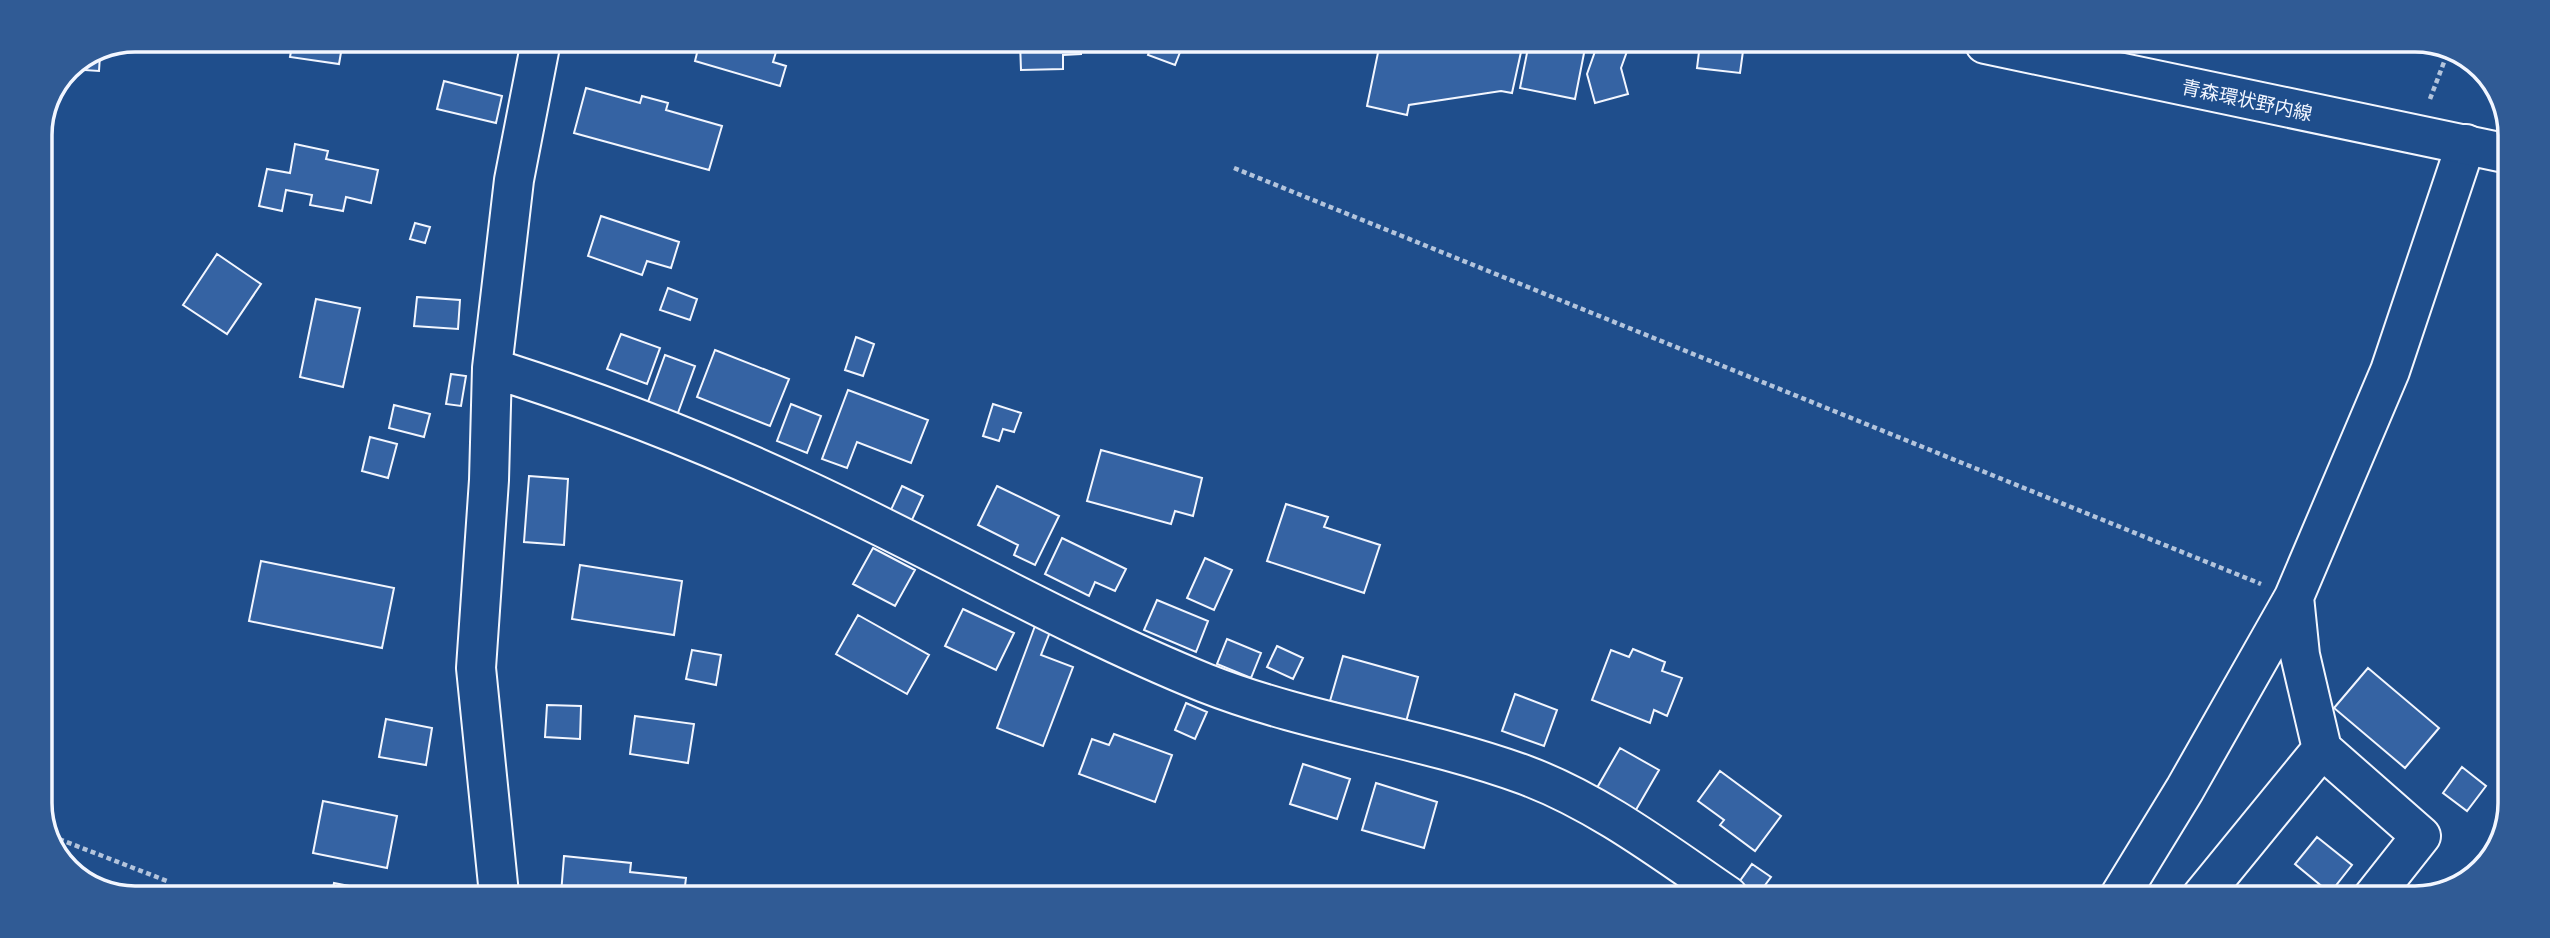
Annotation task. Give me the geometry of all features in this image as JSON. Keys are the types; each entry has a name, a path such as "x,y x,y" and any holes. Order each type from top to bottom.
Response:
{"street":[{"path":"498,886 476,668 489,480 492,369 514,180 539,52"},
{"name":"青森環状野内線","path":"2022,52 2497,151"},
{"path":"2126,886 2185,789 2294,597 2390,371 2466,144"},
{"path":"492,369 578,395 807,490 1075,625 1205,682 1291,712 1525,775 1569,795 1713,886"},
{"path":"2294,597 2300,655 2322,749 2421,835 2381,886"},
{"path":"2210,886 2322,749"}],"path":[{"path":"2421,137 2432,91 2445,59"},
{"path":"1234,168 2294,597"},
{"path":"62,840 167,881"}],"building":[{"path":"291,52 341,52 339,64 290,57"},
{"path":"697,52 776,52 773,62 786,66 780,86 695,61"},
{"path":"1020,52 1081,52 1063,55 1063,69 1021,70"},
{"path":"1149,52 1180,52 1175,65 1148,55"},
{"path":"1378,52 1521,52 1512,93 1501,91 1409,105 1407,115 1367,106"},
{"path":"1527,52 1584,52 1575,99 1520,88"},
{"path":"1595,52 1627,52 1621,68 1628,94 1595,103 1587,74"},
{"path":"1699,52 1743,52 1740,73 1697,68"},
{"path":"100,62 99,71 86,70"},
{"path":"444,81 502,96 496,123 437,109"},
{"path":"586,88 640,103 642,96 668,103 666,110 722,126 709,170 574,133"},
{"path":"295,144 328,151 326,159 378,170 371,203 346,197 343,211 310,205 312,195 286,190 282,211 259,206 267,169 290,173"},
{"path":"601,216 679,242 671,268 647,261 642,275 588,256"},
{"path":"415,223 430,227 425,243 410,239"},
{"path":"217,254 261,284 227,334 183,305"},
{"path":"668,288 697,299 690,320 660,310"},
{"path":"417,297 460,300 458,329 414,326"},
{"path":"316,299 360,308 343,387 300,377"},
{"path":"621,334 660,348 647,384 607,369"},
{"path":"856,337 874,344 863,376 845,370"},
{"path":"715,350 789,379 770,426 697,397"},
{"path":"665,355 695,366 675,421 645,410"},
{"path":"451,374 466,376 461,406 446,404"},
{"path":"848,390 928,420 911,463 857,442 847,468 822,459"},
{"path":"791,404 821,416 807,453 777,441"},
{"path":"993,404 1021,413 1014,432 1003,429 999,441 983,436"},
{"path":"394,405 430,414 424,437 389,428"},
{"path":"370,437 397,444 388,478 362,471"},
{"path":"1101,450 1202,478 1193,516 1175,511 1171,524 1087,501"},
{"path":"529,476 568,479 564,545 524,542"},
{"path":"902,486 923,496 911,522 890,512"},
{"path":"997,486 1059,516 1035,565 1014,555 1018,545 978,525"},
{"path":"1286,504 1328,517 1324,527 1380,545 1364,593 1267,561"},
{"path":"1062,538 1126,569 1115,591 1095,582 1089,596 1045,574"},
{"path":"873,548 915,570 895,606 853,584"},
{"path":"1205,558 1232,570 1214,610 1187,598"},
{"path":"261,561 394,588 382,648 249,621"},
{"path":"580,565 682,581 674,635 572,619"},
{"path":"1157,600 1208,621 1196,652 1144,630"},
{"path":"963,609 1014,633 996,670 945,646"},
{"path":"858,615 929,655 907,694 836,654"},
{"path":"1035,626 1050,632 1041,655 1073,667 1043,746 997,728"},
{"path":"1227,639 1261,653 1251,678 1217,664"},
{"path":"1277,646 1303,658 1293,679 1267,667"},
{"path":"1633,649 1665,662 1662,671 1682,678 1667,716 1654,710 1650,723 1592,700 1611,650 1629,657"},
{"path":"692,650 721,655 716,685 686,679"},
{"path":"1343,656 1418,677 1406,722 1330,701"},
{"path":"2368,668 2439,728 2405,768 2334,708"},
{"path":"1515,694 1557,710 1544,746 1502,731"},
{"path":"1186,703 1207,712 1195,739 1175,730"},
{"path":"547,705 581,706 580,739 545,737"},
{"path":"635,716 694,724 688,763 630,754"},
{"path":"386,719 432,728 426,765 379,757"},
{"path":"1114,734 1172,755 1155,802 1079,774 1092,739 1109,745"},
{"path":"1620,748 1659,770 1633,815 1594,793"},
{"path":"1303,764 1350,779 1337,819 1290,804"},
{"path":"2462,767 2486,786 2467,811 2443,793"},
{"path":"1720,771 1781,816 1755,851 1720,825 1724,820 1698,801"},
{"path":"1376,783 1437,802 1424,848 1362,830"},
{"path":"323,801 397,816 387,868 313,853"},
{"path":"2317,837 2352,865 2336,886 2322,886 2295,864"},
{"path":"564,856 631,863 630,872 686,878 685,886 562,886"},
{"path":"1752,864 1771,877 1764,886 1737,885"}]}
